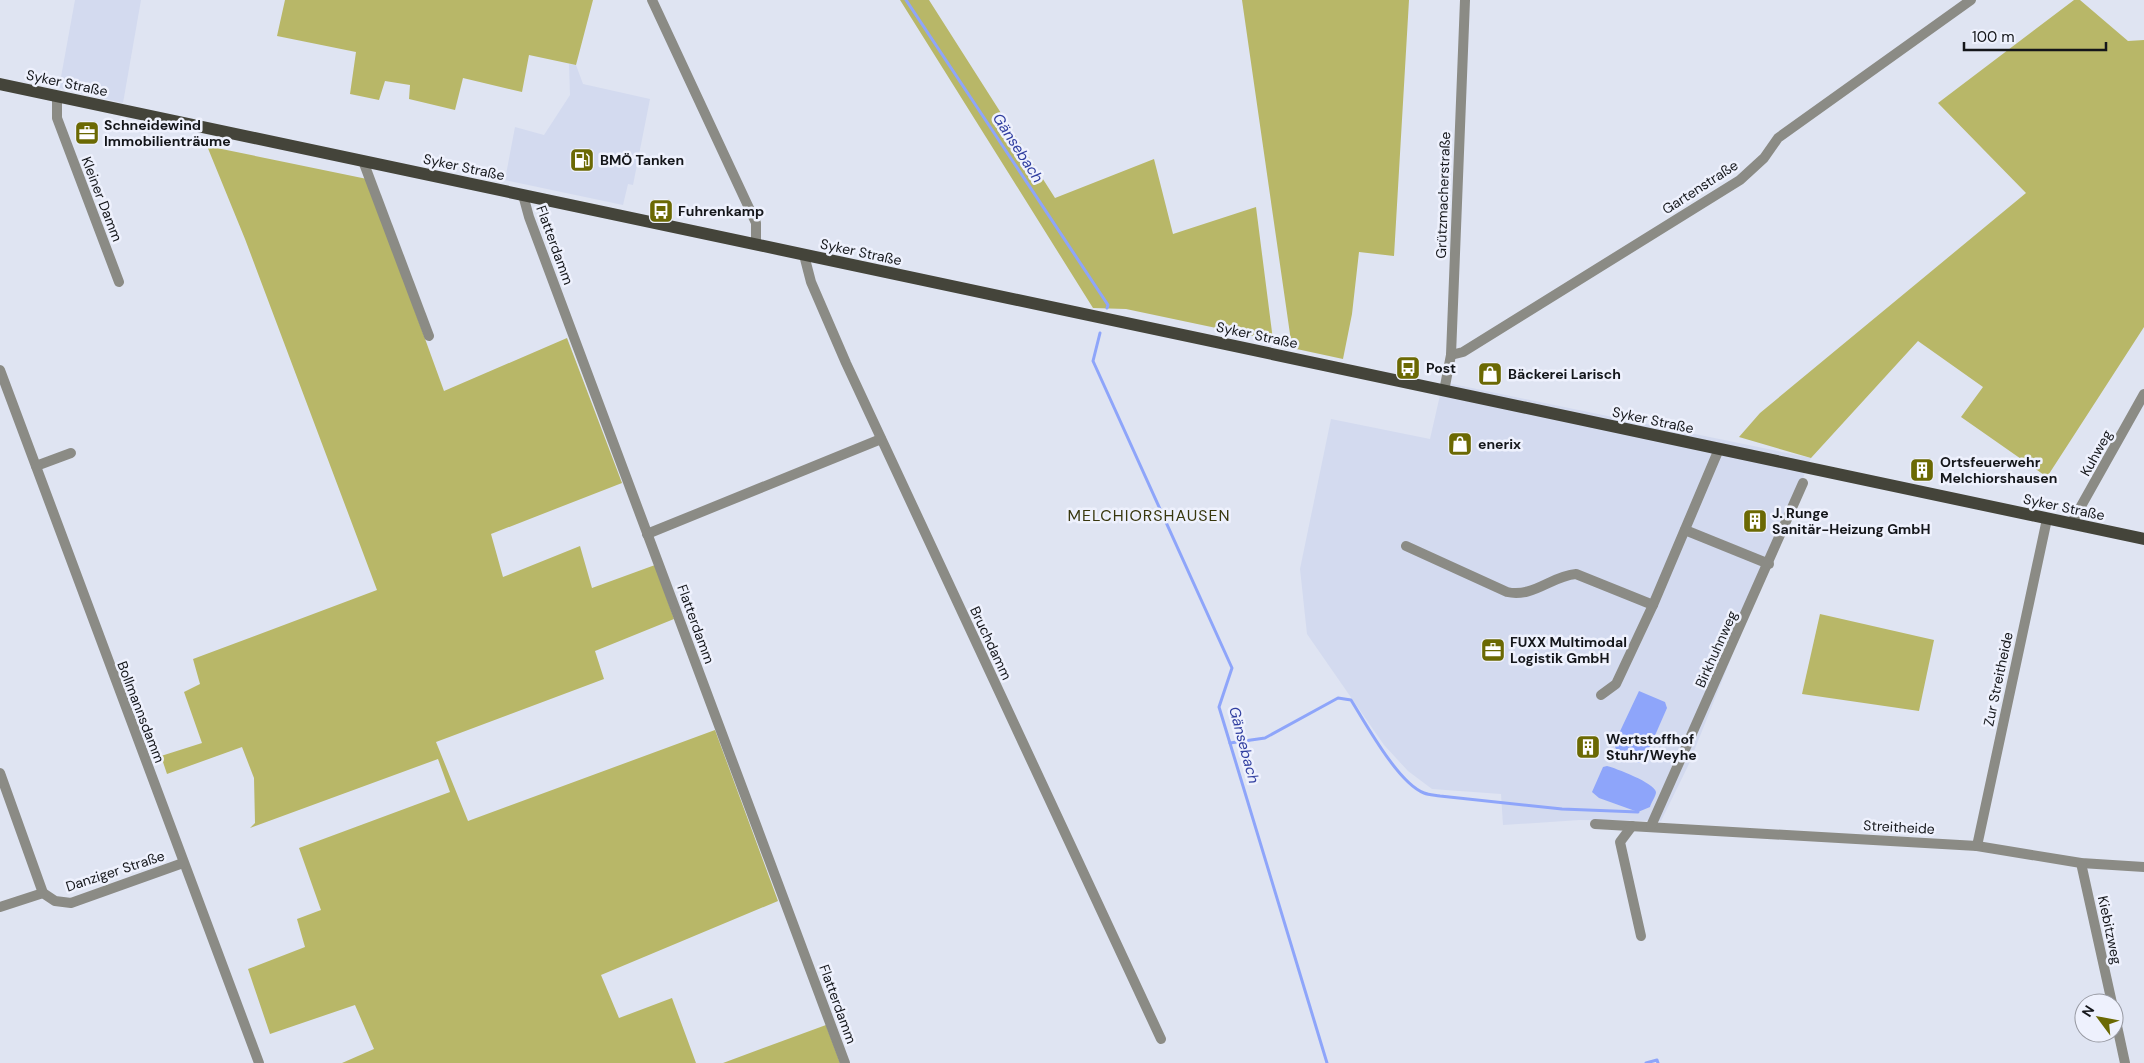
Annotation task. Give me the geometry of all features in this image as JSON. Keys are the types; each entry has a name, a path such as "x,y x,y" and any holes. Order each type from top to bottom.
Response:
{"main road":[{"name":"Syker Straße","path":"0,84 2144,539"}],"street":[{"path":"652,0 756,223 756,244"},
{"name":"Grützmacherstraße","path":"1444,391 1451,355 1465,0"},
{"name":"Gartenstraße","path":"1451,355 1463,352 1740,180 1764,158 1778,138 1971,0"},
{"name":"Kleiner Damm","path":"57,97 57,118 119,282"},
{"path":"363,161 429,336"},
{"name":"Flatterdamm","path":"523,195 529,217 845,1063"},
{"name":"Bruchdamm","path":"804,255 811,282 881,439 1161,1039"},
{"name":"Bollmannsdamm","path":"0,370 259,1063"},
{"name":"Kuhweg","path":"2071,524 2144,394"},
{"path":"647,534 881,439"},
{"path":"1601,695 1616,684 1685,530 1718,449"},
{"path":"36,466 70,453"},
{"name":"Birkhuhnweg","path":"1651,826 1769,564 1803,483"},
{"name":"Zur Streitheide","path":"1977,846 2046,519"},
{"path":"1685,530 1769,564"},
{"path":"1406,546 1507,592 1518,594 1529,592 1566,575 1576,574 1652,605"},
{"path":"0,773 43,892 0,908"},
{"name":"Streitheide","path":"1595,824 1977,846 2081,863 2144,867"},
{"path":"1632,826 1620,842 1641,936"},
{"name":"Danziger Straße","path":"43,892 55,901 71,903 183,863"},
{"name":"Kiebitzweg","path":"2081,863 2110,993"},
{"path":"2121,1043 2125,1063"}],"shaded area":[{"path":"75,0 141,0 123,103 59,88"},
{"path":"285,0 593,0 576,65 529,55 522,92 463,78 455,110 409,99 410,85 385,81 379,100 350,94 356,52 277,36"},
{"path":"900,0 929,0 1055,198 1154,159 1173,234 1256,207 1273,340 1126,309 1093,308"},
{"path":"1242,0 1409,0 1394,256 1359,252 1352,314 1343,359 1292,348"},
{"path":"2074,0 2080,0 2128,41 2144,40 2144,327 2047,477 1961,417 1983,387 1918,341 1811,458 1739,437 1760,413 2026,193 1938,103"},
{"path":"569,64 576,65 583,84 650,99 633,185 628,184 623,205 505,180 515,127 544,135 570,95"},
{"path":"207,146 367,179 444,391 567,338 622,483 491,534 503,577 580,546 592,588 655,565 674,619 595,651 604,679 436,742 468,821 715,730 778,901 601,975 619,1018 672,998 696,1063 342,1063 374,1049 355,1005 270,1034 248,969 305,947 297,919 321,910 299,848 450,792 438,759 250,828 255,823 254,778 242,747 167,774 161,756 202,743 184,692 200,684 193,659 377,590 245,239"},
{"path":"1443,382 1811,458 1688,766 1661,821 1580,820 1503,825 1501,794 1432,789 1408,771 1384,745 1307,634 1300,569 1331,419 1430,439"},
{"path":"1820,614 1934,640 1919,711 1802,694"},
{"path":"826,1025 840,1063 723,1063"}],"water":[{"path":"1639,691 1665,702 1667,708 1646,756 1639,763 1620,754 1614,744"},
{"path":"1607,766 1634,776 1654,788 1656,794 1650,807 1638,812 1599,798 1592,792 1603,767"}],"waterway":[{"name":"Gänsebach","path":"906,0 1108,305 1107,308"},
{"name":"Gänsebach","path":"1100,333 1093,361 1232,668 1219,707 1327,1063"},
{"path":"1230,743 1265,738 1338,698 1351,700 1393,766 1414,787 1424,793 1562,809 1638,812"},
{"path":"1646,1063 1657,1060 1658,1063"}],"place":[{"name":"Schneidewind Immobilienträume","path":"87,133"},
{"name":"BMÖ Tanken","path":"582,160"},
{"name":"Fuhrenkamp","path":"661,211"},
{"name":"Post","path":"1408,368"},
{"name":"Bäckerei Larisch","path":"1490,374"},
{"name":"enerix","path":"1460,444"},
{"name":"Ortsfeuerwehr Melchiorshausen","path":"1922,470"},
{"name":"J. Runge Sanitär-Heizung GmbH","path":"1755,521"},
{"name":"FUXX Multimodal Logistik GmbH","path":"1493,650"},
{"name":"Wertstoffhof Stuhr/Weyhe","path":"1588,747"}],"district":[{"name":"MELCHIORSHAUSEN","path":"1149,515"}]}
